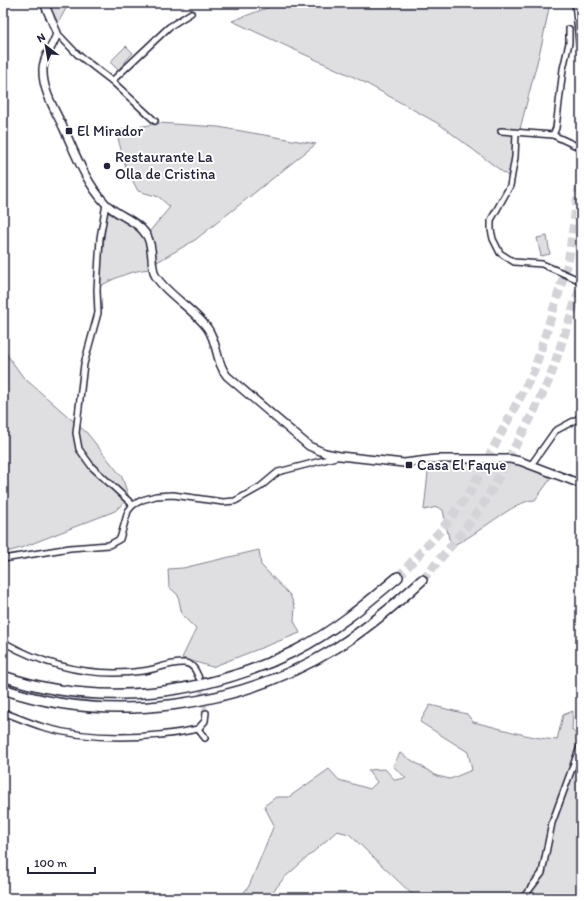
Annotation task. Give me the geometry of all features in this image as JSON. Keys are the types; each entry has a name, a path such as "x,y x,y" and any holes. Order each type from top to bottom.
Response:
{"highway":[{"path":"577,3 581,42"},
{"path":"3,676 18,681 59,690 104,694 145,693 181,689 219,681 258,668 296,651 356,612 398,577"},
{"path":"3,690 59,702 105,707 149,707 206,699 264,683 304,665 335,648 367,628 422,580"}],"street":[{"path":"44,3 57,33 77,54 112,81 155,121"},
{"path":"112,81 169,27 191,13"},
{"path":"553,134 556,128 563,69 569,43 569,29"},
{"path":"57,33 44,60 42,68 47,93 79,166 91,186 106,204 135,224 147,236 150,242 156,275 208,330 216,346 222,370 309,446 325,453 340,456 404,463 436,459 500,458 520,461 581,484"},
{"path":"501,132 553,134 581,148"},
{"path":"516,133 516,157 510,186 492,220 490,230 493,239 500,253 508,260 514,262 542,264 581,281"},
{"path":"106,204 100,238 97,290 98,313 84,364 76,433 79,449 92,467 133,505"},
{"path":"531,465 555,431 581,417"},
{"path":"3,559 70,548 115,543 120,539 128,511 133,505 156,496 173,495 223,502 235,501 260,487 278,472 340,456"},
{"path":"3,642 25,654 50,664 76,670 112,673 144,671 173,663 187,663 194,667 199,678"},
{"path":"3,712 44,727 84,734 145,737 198,729 205,721 206,713"},
{"path":"198,729 205,738"},
{"path":"523,898 542,873 552,823 581,744"}],"shaded area":[{"path":"46,3 69,3 58,23"},
{"path":"280,3 550,3 542,43 508,176 439,124 360,80 232,21"},
{"path":"126,46 133,53 118,70 110,62"},
{"path":"158,123 218,127 316,144 195,240 157,262 149,232 170,207 159,197 138,191 126,168 116,131"},
{"path":"107,212 142,233 149,250 151,267 149,269 136,271 113,279 102,285 99,284"},
{"path":"547,236 550,254 541,256 537,238"},
{"path":"3,349 23,377 87,433 122,477 129,498 115,511 21,548 3,553"},
{"path":"509,462 538,470 552,477 535,500 526,502 506,512 474,534 455,544 449,539 443,510 437,507 424,510 429,463"},
{"path":"259,550 261,565 290,595 295,607 294,621 300,633 212,667 182,658 196,629 182,615 178,595 169,587 168,569 183,568"},
{"path":"430,705 467,714 473,722 525,735 557,740 563,715 573,711 572,730 581,740 581,898 416,898 349,834 337,831 284,878 268,898 239,898 249,886 274,825 264,806 276,797 289,797 329,769 339,780 370,789 377,782 368,770 385,769 395,780 406,778 393,766 400,753 437,776 450,779 472,770 468,752 420,722"}],"tunnel":[{"path":"398,577 442,529 470,492 534,371 568,263 581,174"},
{"path":"422,580 462,533 486,500 531,417 550,378 581,285"},
{"path":"200,682 206,713"}],"place":[{"name":"El Mirador","path":"69,131"},
{"name":"Restaurante La Olla de Cristina","path":"107,166"},
{"name":"Casa El Faque","path":"409,465"}]}
